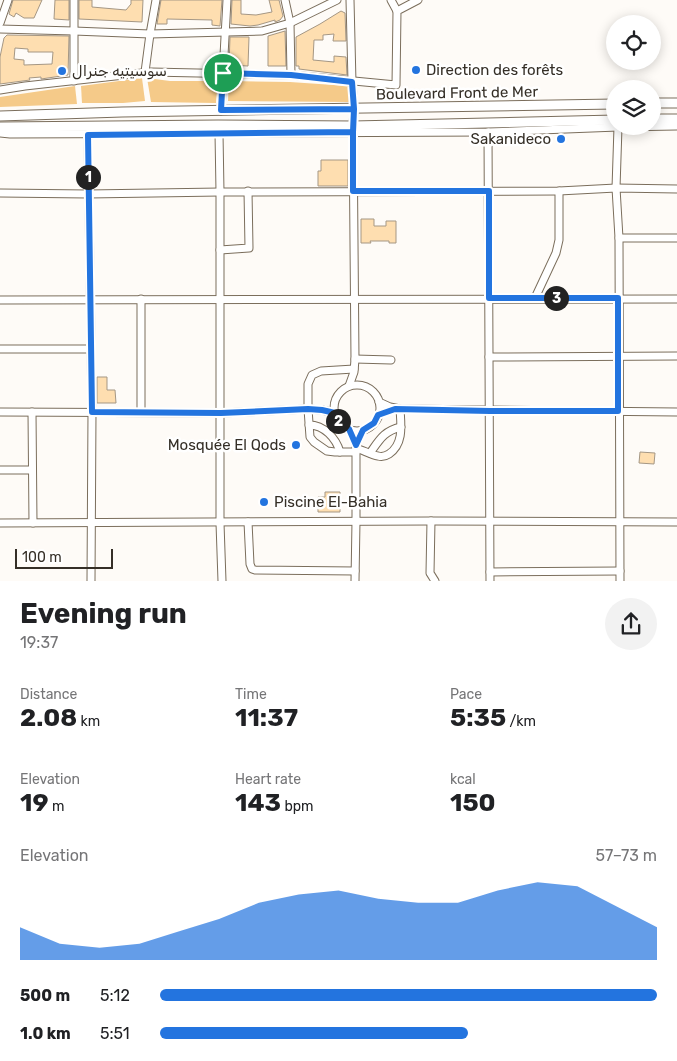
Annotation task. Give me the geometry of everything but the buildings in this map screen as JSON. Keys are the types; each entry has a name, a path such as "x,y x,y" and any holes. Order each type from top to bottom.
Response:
{"main road":[{"path":"661,103 677,103"},
{"name":"Boulevard Front de Mer","path":"0,116 221,110 606,104"},
{"path":"661,119 677,118"},
{"name":"Boulevard Front de Mer","path":"0,127 208,125 353,129 606,120"}],"street":[{"path":"0,23 8,0"},
{"path":"74,0 74,81"},
{"path":"145,72 156,0"},
{"path":"221,110 227,0"},
{"path":"285,0 290,23 291,75"},
{"path":"0,29 150,34 262,31 290,23 337,0"},
{"path":"349,386 354,371 355,358 354,109 350,0"},
{"path":"0,90 145,72 291,75 396,85 397,11 391,0"},
{"path":"397,11 418,0"},
{"path":"661,126 677,126"},
{"path":"0,132 10,134 88,135 353,129 488,132 606,127"},
{"path":"488,132 490,581"},
{"path":"219,133 220,523 222,581"},
{"path":"88,135 92,412 91,581"},
{"path":"618,135 616,188 619,238 618,411 620,581"},
{"path":"0,193 88,194 248,191 677,189"},
{"path":"220,250 249,248 248,191"},
{"path":"535,298 556,252 559,240 559,191"},
{"path":"619,238 677,238"},
{"path":"141,299 141,412"},
{"path":"0,300 677,299"},
{"path":"0,349 91,349"},
{"path":"489,357 677,356"},
{"path":"355,358 391,360"},
{"path":"354,371 321,371 310,378 308,384 312,409 309,425 310,434 314,442 327,451 340,452 356,448 379,457 385,456 395,449 400,440 402,427 398,409"},
{"path":"354,371 361,385"},
{"path":"361,385 371,390 377,398 379,402 378,415 374,423 363,430 349,429 340,423 335,413 335,403 341,391 349,386 361,385"},
{"path":"379,402 398,409"},
{"path":"0,412 221,413 312,409 335,403"},
{"path":"312,409 335,413"},
{"path":"378,415 398,409 677,412"},
{"path":"32,412 33,523"},
{"path":"309,425 318,426 325,431 335,442 340,452"},
{"path":"370,453 384,434 392,429 402,427"},
{"path":"349,429 356,448 355,581"},
{"path":"356,448 363,430"},
{"path":"0,470 32,470"},
{"path":"431,521 430,573 435,581"},
{"path":"248,522 250,564 252,569 355,571"},
{"path":"0,523 677,522"},
{"path":"490,572 620,571"}],"shaded area":[{"path":"142,78 145,101 82,103 81,86"},
{"path":"147,78 170,81 218,81 216,103 151,102"},
{"path":"229,81 290,82 348,86 349,102 228,101"},
{"path":"75,86 77,104 0,107 0,97"}],"place":[{"name":"Direction des forêts","path":"416,70"},
{"name":"سوسيتيه جنرال","path":"62,71"},
{"name":"Sakanideco","path":"561,139"},
{"name":"Mosquée El Qods","path":"296,445"},
{"name":"Piscine El-Bahia","path":"264,502"}],"route":[{"path":"223,73 221,110 354,109 353,191 489,191 489,298 618,298 618,411 395,409 378,415 374,423 363,430 356,445 349,429 340,423 335,413 322,410 221,413 92,412 88,135 353,132 354,109 352,82 291,75 223,73"}]}
